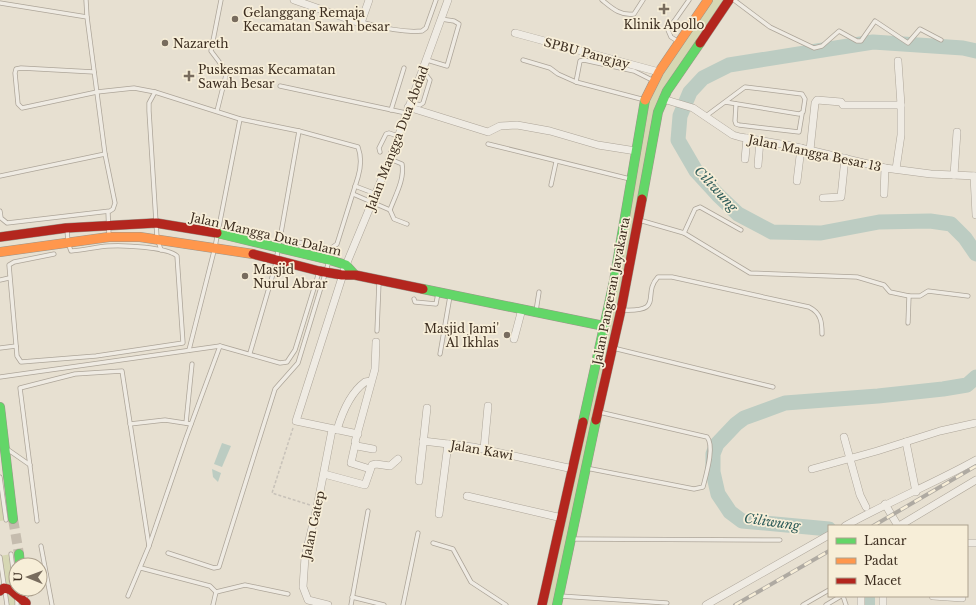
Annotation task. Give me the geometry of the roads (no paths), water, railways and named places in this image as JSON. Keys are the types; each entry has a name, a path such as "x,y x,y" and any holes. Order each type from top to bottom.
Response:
{"main road":[{"name":"Jalan Pangeran Jayakarta","path":"542,605 614,281 645,100 659,72 708,0"},
{"name":"Jalan Pangeran Jayakarta","path":"557,605 585,468 621,310 658,112 663,99 729,0"},
{"name":"Jalan Mangga Dua Dalam","path":"0,237 108,224 156,223 217,233 330,260 346,265 355,275"},
{"name":"Jalan Mangga Dua Dalam","path":"0,252 109,241 157,238 215,247 276,259 342,276 355,275 604,326"},
{"path":"587,404 592,408 599,410"},
{"path":"0,408 6,449 10,520"},
{"path":"580,431 587,427 590,428 593,434"},
{"path":"2,590 11,590 22,599"}],"street":[{"path":"294,0 310,3 355,22 360,22 369,0"},
{"name":"Jalan Mangga Dua Abdad","path":"335,430 296,421 342,276 390,159 448,0"},
{"name":"SPBU Pangjay","path":"515,33 659,72"},
{"path":"896,169 901,135 901,105 898,61"},
{"name":"Jalan Mangga Besar 13","path":"663,99 693,108 733,135 801,148 885,168 975,176"},
{"path":"810,150 814,103 816,100 841,102 843,105 901,105"},
{"path":"408,107 488,132 500,126 517,125 550,131 598,145 636,151"},
{"path":"954,175 957,132"},
{"path":"745,159 747,138"},
{"path":"758,165 760,140"},
{"path":"797,181 801,148"},
{"path":"823,198 841,197 845,158"},
{"path":"884,194 885,168"},
{"path":"975,176 976,215"},
{"path":"514,339 522,309"},
{"path":"370,469 351,463 375,370 376,342"},
{"name":"Jalan Gatep","path":"328,605 308,600 302,587 305,557 335,430 344,410 356,390 365,382 371,382"},
{"path":"484,449 488,406"},
{"path":"419,481 427,408"},
{"path":"812,469 954,427 976,423"},
{"path":"335,430 358,434"},
{"path":"844,436 860,495 866,508"},
{"name":"Jalan Kawi","path":"423,441 484,449 573,469"},
{"path":"906,442 916,492"},
{"path":"439,514 448,444"},
{"path":"355,445 373,449"},
{"path":"324,474 365,485 372,465 376,464 390,466 398,458"},
{"path":"847,525 883,506 916,492 976,460"},
{"path":"901,525 976,480"},
{"path":"467,496 562,518"},
{"path":"883,506 898,525"},
{"path":"706,605 828,536"},
{"path":"940,597 962,600"}],"lane":[{"path":"0,211 1,218 6,223 108,213 113,209 114,203 105,154 86,0"},
{"path":"217,111 226,75 223,67 211,52 221,0"},
{"path":"360,22 412,32 422,31 426,28 436,0"},
{"path":"602,0 620,13 627,15 634,14 643,0"},
{"path":"679,42 671,37 668,30 689,0"},
{"path":"734,0 770,27 814,48 822,46 840,31 857,41 861,41 875,21 908,43 920,29 940,40"},
{"path":"0,3 87,17"},
{"path":"427,60 446,66 460,24 454,21 441,19"},
{"name":"SPBU Pangjay","path":"523,60 550,68 558,74 576,82 645,100"},
{"name":"SPBU Pangjay","path":"576,82 580,61 584,60 634,71 654,81"},
{"path":"391,110 404,68"},
{"path":"94,72 16,69 18,104 22,108 97,92 124,88 155,92 240,119 358,147 361,155 361,166 339,242 330,249 279,238"},
{"path":"280,86 391,110 420,105 423,103 430,80 422,71"},
{"path":"706,116 745,87 802,94 805,96 799,132 736,124 736,104"},
{"path":"155,92 149,103 149,110 157,238 161,250"},
{"path":"725,102 802,114"},
{"path":"189,350 215,247 240,119"},
{"path":"250,353 276,259 298,132"},
{"path":"380,152 379,148 386,134 389,133 398,136"},
{"path":"488,144 631,180"},
{"path":"0,176 105,154"},
{"path":"390,159 402,164 403,169 390,210"},
{"path":"551,186 556,162"},
{"path":"355,186 376,194"},
{"path":"353,194 390,210 394,219 408,224"},
{"path":"684,233 695,209 700,207 741,230"},
{"path":"54,254 10,263 9,278 19,361 25,364 182,344 184,339 179,260 175,254 161,250 109,241 108,224 110,222 110,215 108,213"},
{"path":"637,219 684,233 750,273 857,277 884,285 890,292 908,296 920,296 928,291 968,296"},
{"path":"66,228 69,246"},
{"path":"0,377 220,346 250,353 280,363 287,362 295,350 323,272 330,260"},
{"path":"168,553 214,568 219,567 275,389 298,362 323,272"},
{"path":"621,310 642,311 647,307 650,300 655,280 658,277 672,277 810,307 816,311 821,319 822,334"},
{"path":"0,280 9,278"},
{"path":"377,331 379,280"},
{"path":"414,299 415,302 431,305 436,304 438,292"},
{"path":"535,312 539,292"},
{"path":"440,354 450,295"},
{"path":"908,296 908,323"},
{"path":"0,348 16,346"},
{"path":"128,596 141,568 220,346"},
{"path":"612,348 773,387"},
{"path":"186,423 192,364"},
{"path":"37,521 20,390 21,387 75,374 122,371 149,546"},
{"path":"585,468 694,490 703,487 707,471 711,443 707,437 599,410"},
{"path":"130,424 165,420 192,424"},
{"path":"6,449 30,465"},
{"path":"0,477 10,520"},
{"path":"351,605 368,511"},
{"path":"403,605 418,533"},
{"path":"571,538 780,540"},
{"path":"433,543 453,549 471,582 506,605"},
{"path":"41,546 43,557"},
{"path":"15,554 22,599"},
{"path":"0,557 2,590 7,605"},
{"path":"141,568 210,586 216,592"},
{"path":"48,584 52,605"},
{"path":"216,592 245,585 288,594"},
{"path":"803,605 828,591"},
{"path":"213,605 216,592"},
{"path":"559,595 667,603"},
{"path":"352,597 384,605"},
{"path":"826,605 840,597"}],"waterway":[{"name":"Ciliwung","path":"976,51 963,48 873,42 729,65 703,78 690,92 680,116 678,140 696,171 718,195 738,214 772,232 821,233 879,222 930,221 951,224 965,238 976,254"},
{"name":"Ciliwung","path":"828,529 742,521 730,512 718,494 713,472 713,454 717,444 736,424 744,418 785,403 878,396 943,389 967,385 976,377"}],"tunnel":[{"path":"13,519 19,554"}],"railway":[{"path":"875,525 976,466"},
{"path":"735,605 828,552"}],"place":[{"name":"Klinik Apollo","path":"664,9"},
{"name":"Gelanggang Remaja Kecamatan Sawah besar","path":"235,19"},
{"name":"Nazareth","path":"165,43"},
{"name":"Puskesmas Kecamatan Sawah Besar","path":"189,76"},
{"name":"Masjid Nurul Abrar","path":"245,276"},
{"name":"Masjid Jami' Al Ikhlas","path":"507,335"}]}
